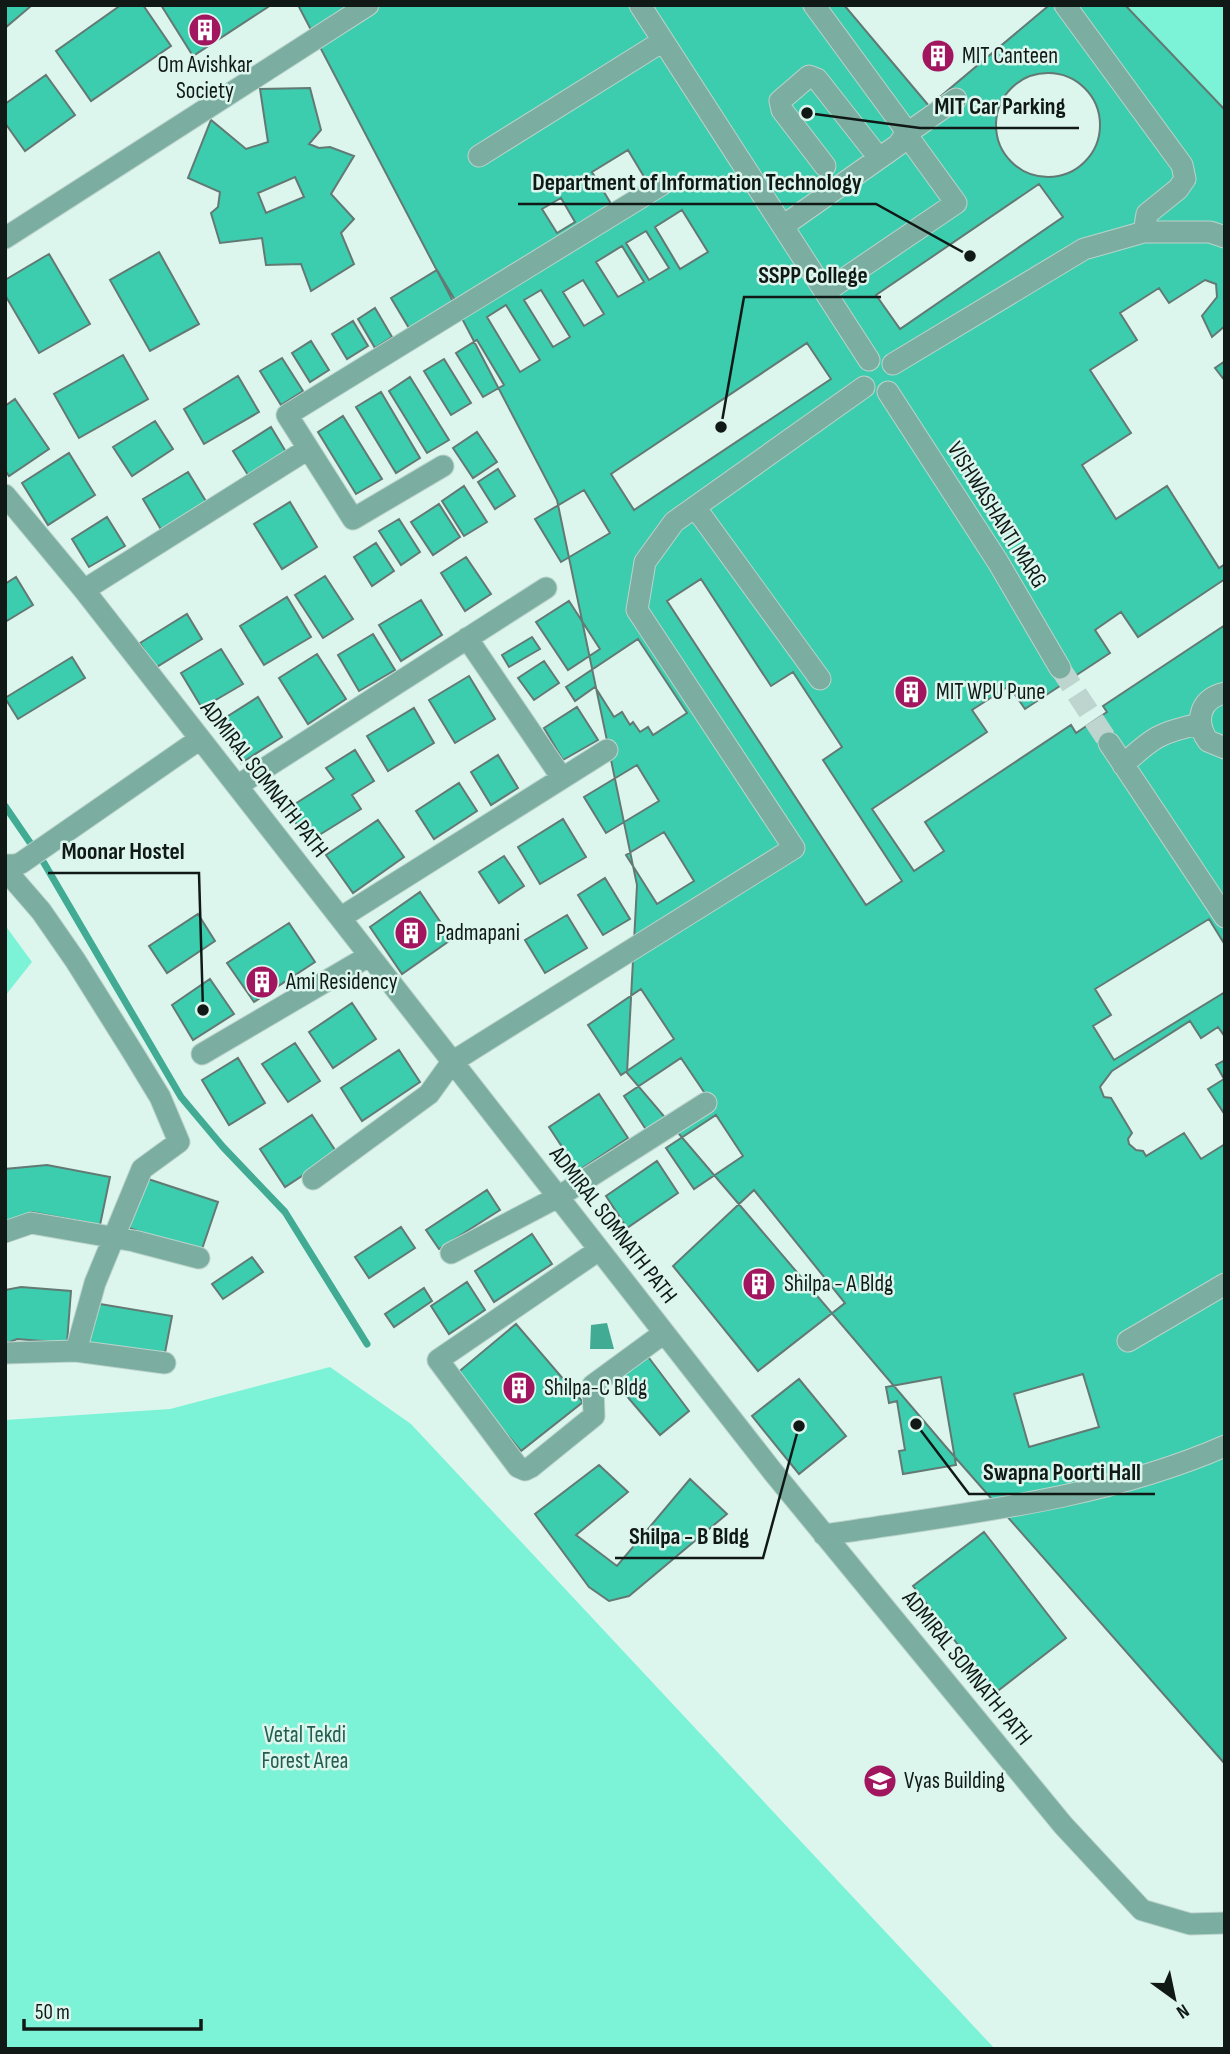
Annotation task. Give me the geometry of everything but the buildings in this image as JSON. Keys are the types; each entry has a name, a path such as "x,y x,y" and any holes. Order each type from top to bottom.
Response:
{"street":[{"path":"5,239 368,5"},
{"path":"640,5 869,360"},
{"path":"814,5 956,203 825,292"},
{"path":"1065,5 1182,165 1185,179 1178,189 1147,214 1144,232"},
{"path":"479,156 663,41"},
{"path":"825,166 782,110 780,101 809,76 817,79 879,158"},
{"path":"783,226 898,145 906,134 956,99"},
{"path":"443,466 353,519 287,415 661,185"},
{"path":"893,364 1084,249 1144,232 1210,232 1225,237"},
{"path":"880,358 893,364 896,369 897,379 888,392 873,393 864,387 860,373 869,360 880,358"},
{"path":"313,1179 429,1094 452,1062 794,848 637,610 645,562 674,522 864,387"},
{"name":"VISHWASHANTI MARG","path":"888,392 998,562 1060,668"},
{"path":"84,590 308,449"},
{"name":"ADMIRAL SOMNATH PATH","path":"5,495 84,590 824,1535 1063,1825 1142,1910 1190,1924 1225,1923"},
{"path":"695,507 820,679"},
{"path":"237,786 546,587"},
{"path":"467,638 562,778"},
{"path":"1225,693 1216,695 1203,706 1200,724 1208,741 1225,748"},
{"path":"1123,765 1151,739 1173,730 1200,724"},
{"path":"76,1351 95,1283 142,1168 180,1142 160,1097 125,1040 41,912 11,873 14,864 55,839 200,739"},
{"path":"1109,743 1225,917"},
{"path":"340,918 607,750"},
{"path":"202,1054 369,956"},
{"path":"451,1253 558,1197 706,1103"},
{"path":"5,1232 31,1223 134,1241 199,1258"},
{"path":"599,1250 438,1360 518,1467 525,1470 531,1467 594,1416 593,1385 664,1333"},
{"path":"1128,1341 1225,1284"},
{"path":"5,1353 76,1351 165,1363"},
{"path":"824,1535 1037,1503 1184,1464 1225,1446"}],"green space":[{"path":"1066,5 1225,5 1225,229"},
{"path":"5,925 32,962 5,996"},
{"name":"Vetal Tekdi Forest Area","path":"330,1367 411,1424 995,2049 5,2049 5,1420 170,1409"}],"shaded area":[{"path":"607,1323 614,1349 590,1349 591,1325"}],"waterway":[{"path":"5,806 44,863 181,1097 223,1147 285,1212 367,1344"}],"tunnel":[{"path":"1060,668 1109,743"}],"place":[{"name":"Om Avishkar Society","path":"205,30"},
{"name":"MIT Canteen","path":"938,56"},
{"name":"MIT Car Parking","path":"807,113"},
{"name":"Department of Information Technology","path":"970,256"},
{"name":"SSPP College","path":"721,427"},
{"name":"MIT WPU Pune","path":"911,692"},
{"name":"Padmapani","path":"411,933"},
{"name":"Ami Residency","path":"262,982"},
{"name":"Moonar Hostel","path":"203,1010"},
{"name":"Shilpa - A Bldg","path":"759,1284"},
{"name":"Shilpa-C Bldg","path":"519,1388"},
{"name":"Swapna Poorti Hall","path":"916,1424"},
{"name":"Shilpa - B Bldg","path":"799,1426"},
{"name":"Vyas Building","path":"880,1781"}]}
